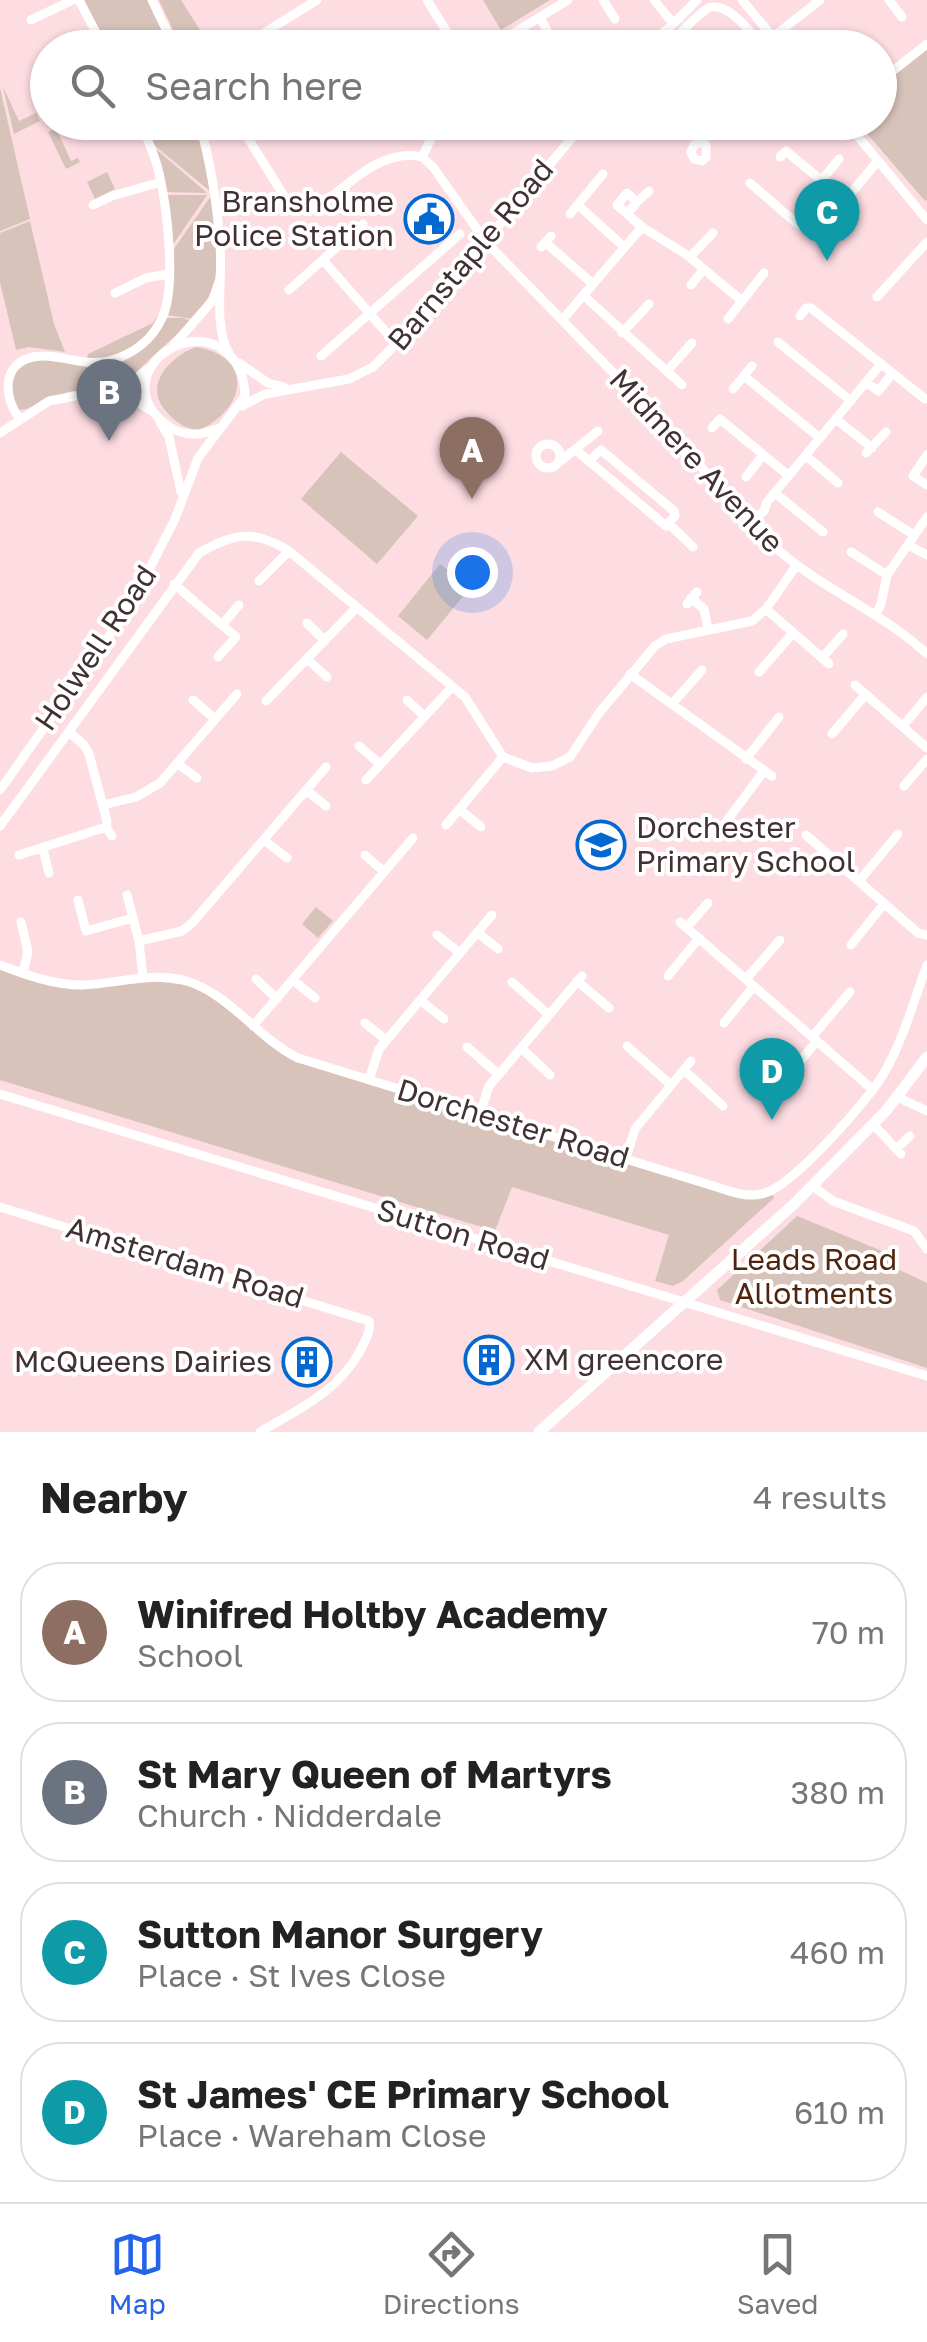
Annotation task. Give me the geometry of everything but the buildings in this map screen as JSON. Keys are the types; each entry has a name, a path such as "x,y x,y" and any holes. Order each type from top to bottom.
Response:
{"main road":[{"path":"539,1432 812,1186 874,1124 927,1057"}],"street":[{"path":"30,20 76,0 94,30"},
{"path":"152,0 166,30"},
{"path":"269,30 317,0"},
{"path":"426,0 446,30"},
{"path":"519,30 568,0"},
{"path":"602,0 615,20"},
{"path":"654,0 672,22"},
{"path":"665,30 697,0"},
{"path":"742,0 768,30"},
{"path":"783,30 820,0"},
{"path":"889,0 902,18"},
{"path":"684,30 710,6 720,5 735,14 749,30"},
{"path":"540,18 547,30"},
{"path":"897,68 927,44"},
{"path":"19,418 9,404 4,375 34,357 96,364 136,350 163,316 169,296 161,182 148,140"},
{"path":"105,390 128,396 178,432 197,434 220,428 246,396 235,359 221,334 222,275 216,194 204,140"},
{"path":"249,140 289,204 298,211 317,209 387,158 408,154 422,157 432,140"},
{"name":"Barnstaple Road","path":"237,409 265,394 350,379 373,367 398,346 570,140"},
{"path":"860,140 927,220"},
{"path":"780,157 786,151 845,200"},
{"name":"Midmere Avenue","path":"422,157 486,242 750,523 796,566 876,614 927,654"},
{"path":"822,181 840,160"},
{"path":"750,184 816,235 877,162"},
{"path":"570,214 604,174"},
{"path":"93,205 161,182"},
{"path":"649,190 638,202 627,193 616,205 690,257 742,301"},
{"path":"578,205 624,247"},
{"path":"289,290 363,224"},
{"path":"563,320 642,226"},
{"path":"320,356 460,234"},
{"path":"690,257 713,234"},
{"path":"546,242 593,284"},
{"path":"877,297 927,242"},
{"path":"323,260 398,346"},
{"path":"691,285 704,270"},
{"path":"728,319 764,273"},
{"path":"115,293 146,278 168,274"},
{"path":"0,433 50,400 128,386 172,348 213,300 222,275"},
{"path":"583,296 682,385"},
{"path":"622,333 648,304"},
{"path":"800,316 811,308 925,399"},
{"path":"172,348 202,340 268,383 291,389"},
{"path":"778,342 851,400"},
{"path":"667,371 692,343"},
{"path":"157,360 144,389 168,436 182,500"},
{"path":"750,523 764,511 881,364"},
{"path":"733,389 752,366"},
{"path":"866,382 878,391 893,373"},
{"path":"744,376 820,438"},
{"path":"712,428 720,419 789,476"},
{"path":"836,419 869,450 886,432"},
{"name":"Holwell Road","path":"0,790 131,604 158,557 198,458 220,428"},
{"path":"558,463 598,431"},
{"path":"576,450 589,461 666,526 675,516 674,511 601,450 589,461"},
{"path":"746,477 764,455"},
{"path":"927,455 913,476 927,485"},
{"path":"806,456 838,483"},
{"path":"775,493 823,532"},
{"path":"878,512 927,555"},
{"path":"876,614 887,575 927,517"},
{"path":"669,524 693,547"},
{"path":"0,826 198,553 222,540 240,535 260,537 288,551 464,697 503,757 532,768 570,757 630,674 666,638 752,621 766,609 796,566"},
{"path":"259,581 288,551"},
{"path":"851,552 887,575"},
{"path":"174,584 236,636 218,657"},
{"path":"692,598 704,609 708,629"},
{"path":"222,625 239,605"},
{"path":"266,701 357,607"},
{"path":"766,609 826,661 843,634"},
{"path":"307,623 326,641"},
{"path":"759,673 793,633"},
{"path":"308,660 327,678"},
{"path":"672,704 702,670"},
{"path":"630,674 768,774 722,826"},
{"path":"855,685 927,748"},
{"path":"366,780 451,688"},
{"path":"103,805 150,791 237,694"},
{"path":"832,734 865,694"},
{"path":"902,726 927,697"},
{"path":"193,700 216,719"},
{"path":"408,700 424,716"},
{"path":"746,759 779,717"},
{"path":"19,854 109,832 89,754 69,732"},
{"path":"359,746 380,764"},
{"path":"446,825 503,757"},
{"path":"904,786 927,759"},
{"path":"177,764 196,778"},
{"path":"139,940 182,931 193,922 326,766"},
{"path":"306,790 326,806"},
{"path":"459,809 481,827"},
{"path":"859,881 898,834"},
{"path":"806,835 918,934 927,935"},
{"path":"254,1026 413,838"},
{"path":"264,840 287,858"},
{"path":"43,849 49,873"},
{"path":"364,855 384,872"},
{"path":"127,894 139,940 143,977"},
{"path":"78,900 86,930 133,918"},
{"path":"708,903 683,924 872,1090"},
{"path":"851,945 884,904"},
{"path":"369,1080 379,1049 491,915"},
{"path":"22,922 28,952 23,973"},
{"path":"477,932 498,949"},
{"path":"437,935 460,953"},
{"path":"668,976 699,938"},
{"path":"724,1022 780,940"},
{"name":"Dorchester Road","path":"0,964 48,982 83,985 143,977 182,980 220,998 271,1043 298,1058 740,1194 762,1195 783,1186 884,1074 927,965"},
{"path":"256,979 277,998"},
{"path":"480,1114 489,1086 580,979 609,1008"},
{"path":"293,980 315,998"},
{"path":"512,982 549,1015"},
{"path":"780,1085 850,992"},
{"path":"420,1000 444,1020"},
{"path":"365,1023 386,1040"},
{"path":"467,1046 498,1074"},
{"path":"627,1046 672,1085"},
{"path":"520,1048 550,1075"},
{"path":"626,1158 634,1129 688,1066 723,1106"},
{"name":"Sutton Road","path":"0,1094 927,1376"},
{"path":"896,1096 927,1112"},
{"path":"874,1124 899,1151 910,1136"},
{"path":"812,1186 832,1200 914,1231 927,1249"},
{"name":"Amsterdam Road","path":"0,1207 368,1321 370,1331 350,1369 338,1382 260,1432"}],"green space":[{"path":"84,0 148,0 163,30 99,30"},
{"path":"159,0 181,0 200,30 173,30"},
{"path":"483,0 550,0 501,30"},
{"path":"927,48 925,201 873,140 897,140 897,71"},
{"path":"3,87 19,121 30,116 30,126 14,134"},
{"path":"0,88 30,219 0,231"},
{"path":"52,140 61,140 71,161 78,158 80,162 66,169"},
{"path":"152,140 200,140 211,192"},
{"path":"156,149 207,193 166,192"},
{"path":"107,172 115,189 95,199 87,182"},
{"path":"166,195 207,195 170,249"},
{"path":"211,196 217,261 211,291 193,319 167,315 173,290 171,253"},
{"path":"30,221 54,324 65,352 29,347 16,350 0,282 0,233"},
{"path":"158,315 148,334 131,348 110,356 87,358 88,354 153,323"},
{"path":"165,318 191,321 124,383 68,392 26,409 19,410 11,401 14,377 23,365 54,359 117,362"},
{"path":"196,347 228,361 237,384 227,410 199,430 173,419 157,392 162,373"},
{"path":"341,452 418,516 377,564 301,499"},
{"path":"440,564 470,588 427,640 398,616"},
{"path":"316,907 333,921 318,938 302,924"},
{"path":"0,969 29,980 80,988 153,981 188,985 214,998 282,1054 762,1198 774,1198 683,1281 673,1286 655,1281 669,1235 512,1187 495,1231 0,1080"},
{"name":"Leads Road Allotments","path":"797,1216 892,1255 889,1265 927,1283 927,1368 720,1300 717,1290"}],"place":[{"name":"Bransholme Police Station","path":"429,219"},
{"name":"Sutton Manor Surgery","path":"827,261"},
{"name":"St Mary Queen of Martyrs","path":"109,441"},
{"name":"Winifred Holtby Academy","path":"472,499"},
{"name":"Dorchester Primary School","path":"601,845"},
{"name":"St James' CE Primary School","path":"772,1120"},
{"name":"XM greencore","path":"489,1360"},
{"name":"McQueens Dairies","path":"307,1362"}]}
